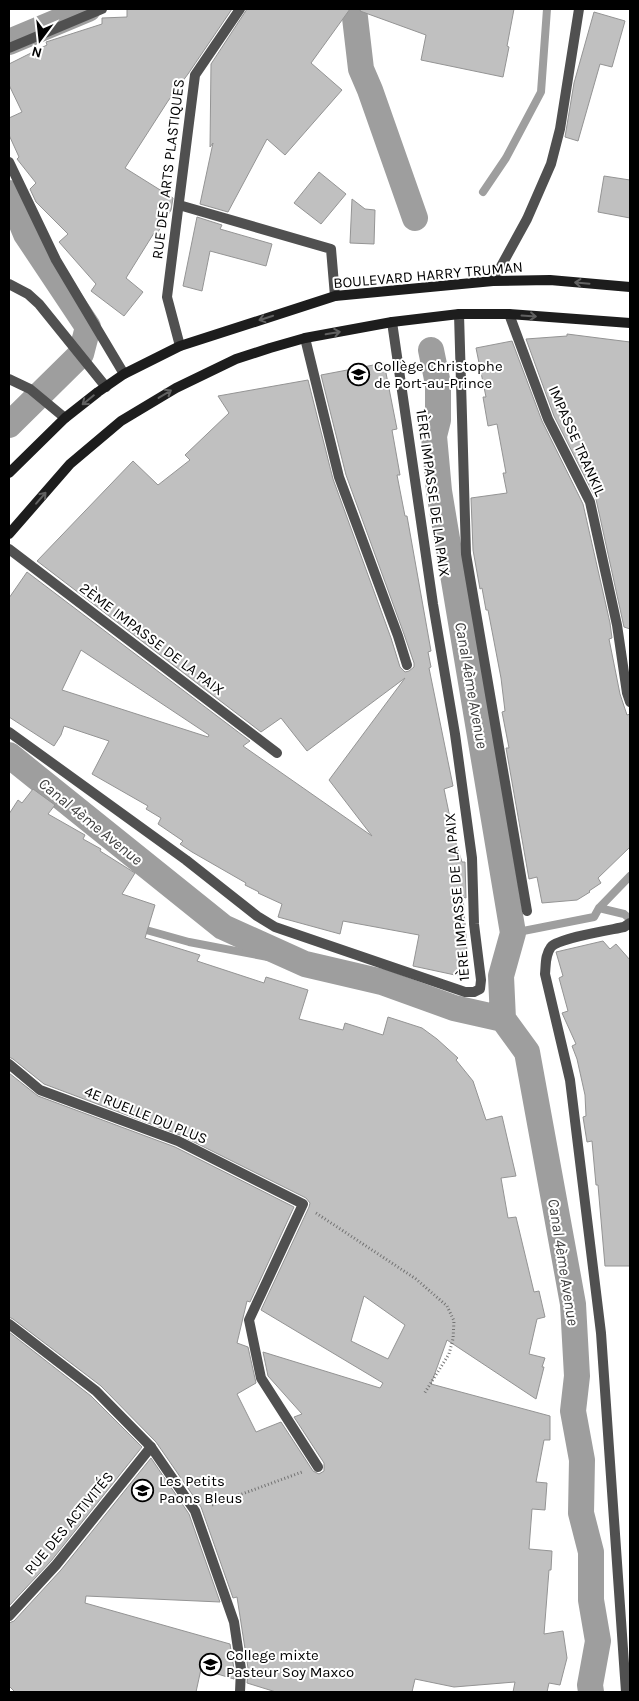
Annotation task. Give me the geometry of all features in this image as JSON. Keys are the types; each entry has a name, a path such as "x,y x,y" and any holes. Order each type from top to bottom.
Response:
{"main road":[{"name":"BOULEVARD HARRY TRUMAN","path":"9,474 65,418 124,374 180,346 335,296 492,281 550,280 630,287"},
{"path":"9,534 70,464 121,421 176,388 236,359 305,338 392,322 460,314 509,314 630,323"}],"street":[{"path":"9,48 102,9"},
{"name":"RUE DES ARTS PLASTIQUES","path":"180,346 167,297 195,75 240,9"},
{"path":"492,281 527,219 551,164 560,129 579,9"},
{"path":"9,162 56,260 124,374"},
{"path":"179,205 331,249 335,296"},
{"path":"9,284 28,294 39,304 106,386"},
{"path":"460,314 466,554 527,911"},
{"name":"IMPASSE TRANKIL","path":"509,314 548,419 590,502 617,625 630,702"},
{"name":"1ÈRE IMPASSE DE LA PAIX","path":"9,732 186,860 257,916 275,927 465,992 474,992 480,989 481,980 474,924 472,858 392,322"},
{"path":"305,338 339,476 407,665"},
{"path":"9,379 30,390 65,418"},
{"name":"2ÈME IMPASSE DE LA PAIX","path":"9,549 277,753"},
{"path":"626,1692 601,1333 570,1080 545,974 546,956 552,945 566,940 628,928"},
{"name":"4E RUELLE DU PLUS","path":"9,1064 40,1090 178,1140 303,1204"},
{"path":"303,1204 249,1320 262,1378 318,1467"},
{"path":"9,1324 96,1390 151,1447 195,1511 226,1594 234,1622 241,1670 240,1692"},
{"name":"RUE DES ACTIVITÉS","path":"9,1616 56,1565 151,1447"}],"path":[{"path":"303,1204 416,1279 447,1306 454,1322 453,1339 449,1354 424,1394"},
{"path":"195,1511 318,1467"}],"building":[{"path":"127,9 232,9 168,101 125,168 173,198 171,210 126,278 143,292 124,316 91,291 96,284 59,242 68,234 36,202 30,189 36,183 17,159 19,157 9,135 9,118 22,112 9,85 9,64 47,45 46,42 102,24 102,18 127,17"},
{"path":"247,9 350,9 311,63 342,90 285,155 267,139 228,212 200,204 213,143 210,147 211,64"},
{"path":"361,9 514,9 503,77 421,60 426,35 360,11"},
{"path":"594,12 625,21 612,67 600,64 578,141 565,137 574,83"},
{"path":"319,172 346,194 321,224 294,203"},
{"path":"604,176 630,180 630,218 598,212"},
{"path":"352,199 365,209 375,210 374,244 350,243"},
{"path":"197,217 222,225 220,229 272,244 266,266 210,251 202,291 183,286"},
{"path":"567,334 630,342 630,629 624,627 596,499 554,416 526,339 567,336"},
{"path":"512,341 542,421 583,504 610,623 612,638 609,639 620,694 627,715 630,714 630,847 598,878 601,883 590,892 577,900 542,903 537,877 529,879 506,748 509,748 502,712 505,711 501,678 488,610 486,610 482,588 480,589 473,550 471,498 507,493 503,473 506,473 497,424 488,426 483,397 486,397 476,348"},
{"path":"384,363 397,429 392,430 400,475 397,475 405,516 407,516 431,651 428,652 431,667 429,668 453,786 444,789 454,837 462,862 465,862 466,898 463,897 469,978 413,966 419,935 343,921 340,934 278,917 282,904 258,893 245,885 246,883 180,844 183,841 158,824 161,818 146,809 148,806 92,774 109,741 64,726 54,746 9,717 9,598 27,572 250,741 243,746 372,836 329,780 405,678 307,751 281,718 261,732 37,561 133,461 158,485 190,460 185,455 229,413 218,396 308,380 333,479 400,667 405,672 409,671 414,667 414,663 346,475 321,375","holes":["81,650 209,735 208,737 62,690"]},
{"path":"33,789 55,805 48,814 85,835 83,839 135,873 122,894 155,905 145,938 200,955 197,961 264,983 266,977 308,990 299,1019 343,1030 345,1023 383,1035 388,1017 422,1028 458,1058 456,1060 473,1081 486,1120 502,1116 516,1176 501,1178 508,1218 516,1217 534,1292 539,1291 545,1317 537,1319 529,1354 545,1358 536,1399 447,1340 431,1384 550,1416 550,1440 544,1440 536,1482 547,1483 545,1510 532,1509 529,1549 552,1551 544,1634 563,1631 567,1658 560,1685 549,1683 547,1692 513,1692 515,1682 454,1687 415,1679 412,1692 276,1692 247,1683 248,1668 237,1597 233,1598 201,1507 156,1442 101,1386 9,1317 9,1073 38,1096 175,1147 294,1207 250,1302 247,1301 237,1343 248,1347 256,1383 237,1394 256,1432 281,1422 313,1471 319,1474 324,1471 324,1463 294,1417 302,1414 268,1376 263,1352 380,1388 383,1383 261,1310 309,1207 310,1203 306,1198 180,1135 44,1084 9,1057 9,814 18,800 22,803","holes":["364,1296 405,1325 388,1359 351,1341"]},
{"path":"603,941 610,949 616,944 630,960 630,1266 605,1266 592,1141 587,1142 583,1117 586,1116 585,1095 572,1046 576,1044 562,1013 568,1011 559,978 563,976 556,952"},
{"path":"9,1332 91,1396 142,1447 51,1561 9,1606"},
{"path":"151,1458 189,1514 220,1602 86,1596 85,1603 230,1644 234,1679 201,1669 196,1692 15,1692 9,1686 9,1623 14,1621 61,1570"}],"waterway":[{"path":"9,42 88,9"},
{"path":"354,9 361,69 415,218"},
{"path":"483,192 506,158 541,92 547,9"},
{"path":"9,193 26,234 88,327 81,354 9,425"},
{"name":"Canal 4ème Avenue","path":"431,350 438,384 438,420 434,436 439,491 513,933 501,976 503,1019"},
{"name":"Canal 4ème Avenue","path":"9,755 223,927 305,964 382,982 454,1008 503,1019 527,1052 573,1304 577,1376 573,1411 582,1460 581,1513 591,1552 591,1600 598,1641 590,1685 591,1692"},
{"path":"513,933 594,917 599,908 630,876"},
{"path":"599,908 624,914 630,919"},
{"path":"139,928 189,942 305,964"}],"place":[{"name":"Collège Christophe de Port-au-Prince","path":"358,375"},
{"name":"Les Petits Paons Bleus","path":"143,1490"},
{"name":"College mixte Pasteur Soy Maxco","path":"210,1664"}]}
